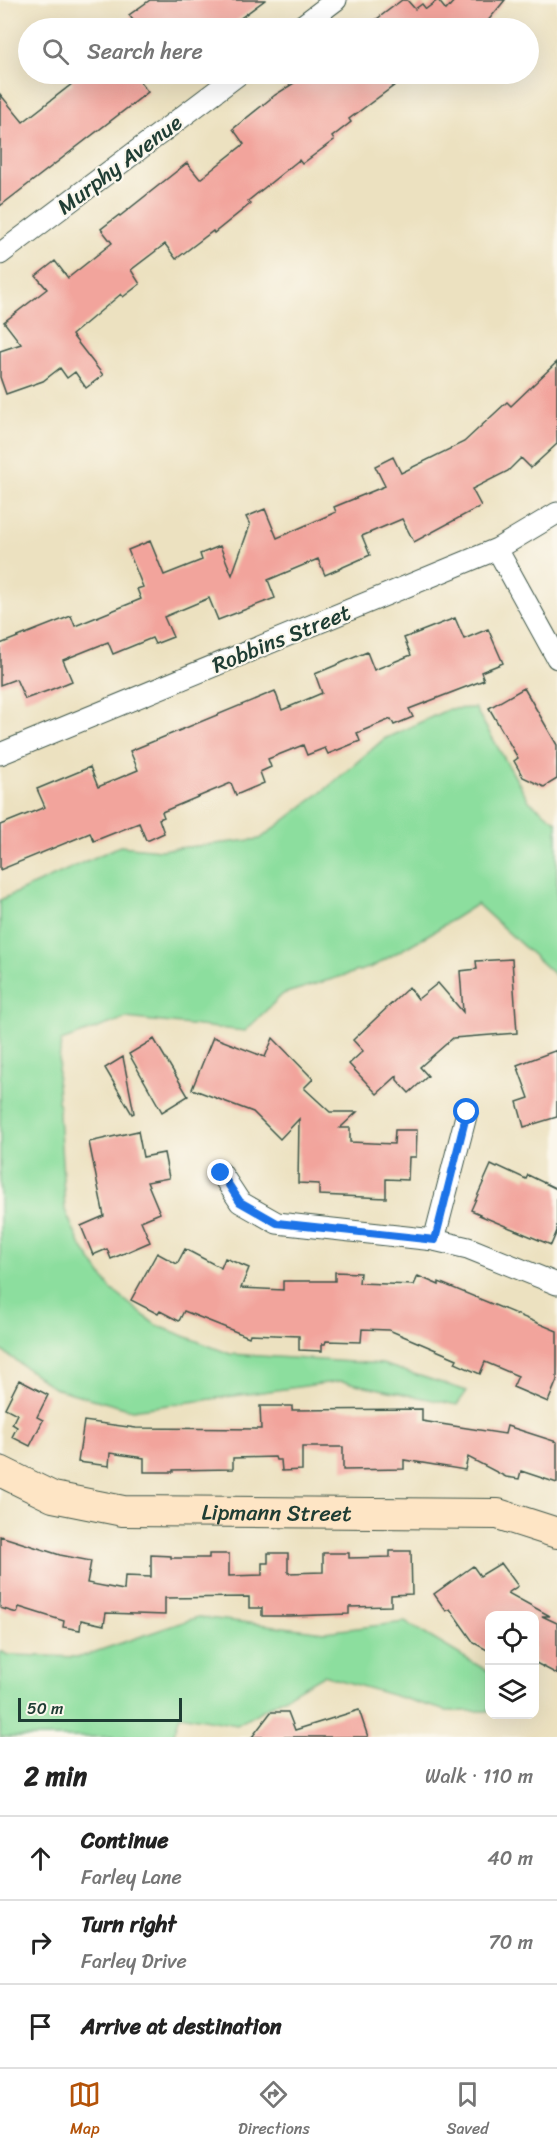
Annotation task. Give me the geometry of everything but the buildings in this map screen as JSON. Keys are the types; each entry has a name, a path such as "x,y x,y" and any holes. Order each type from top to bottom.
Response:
{"street":[{"path":"312,18 336,0"},
{"name":"Murphy Avenue","path":"0,254 226,84"},
{"name":"Robbins Street","path":"0,754 497,549 557,513"},
{"path":"497,549 557,658"},
{"path":"435,1240 467,1112"},
{"path":"221,1173 240,1202 277,1223 435,1240 468,1248 557,1284"},
{"name":"Lipmann Street","path":"0,1471 53,1497 123,1511 498,1514 557,1533"}],"green space":[{"path":"475,708 529,801 557,822 557,977 477,904 372,967 283,994 245,1031 126,1018 61,1041 57,1083 65,1210 80,1244 111,1289 156,1325 230,1354 382,1364 467,1391 457,1405 341,1381 132,1410 54,1388 0,1349 0,900 120,846 160,850 260,839 328,787 384,739 449,709"},
{"path":"198,1617 325,1632 405,1622 485,1670 485,1711 447,1711 323,1675 237,1725 180,1715 173,1737 0,1737 0,1651 8,1655 80,1657"}],"route":[{"path":"221,1173 240,1202 277,1223 435,1240 467,1112"}]}
